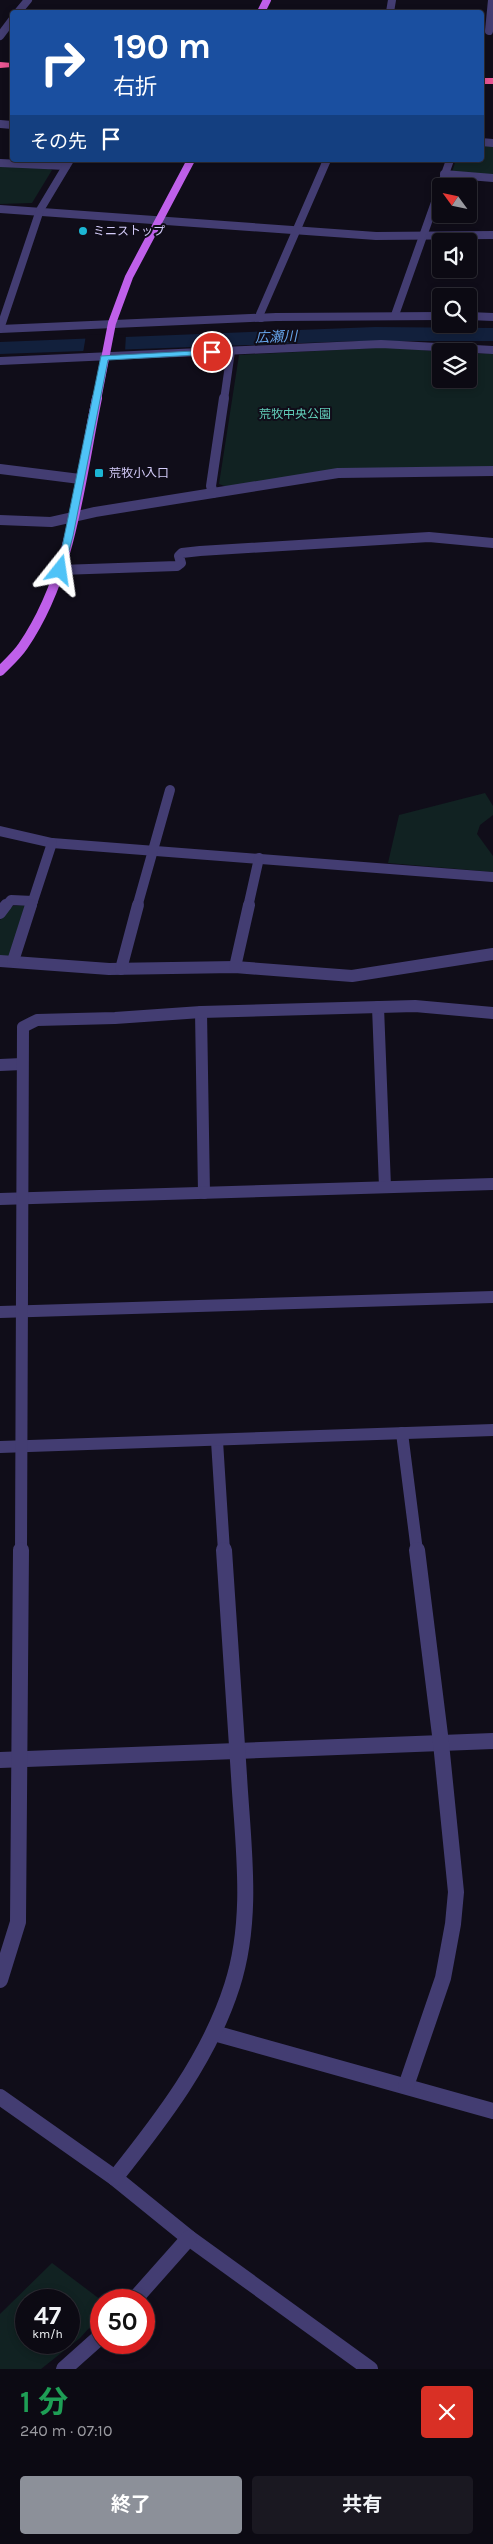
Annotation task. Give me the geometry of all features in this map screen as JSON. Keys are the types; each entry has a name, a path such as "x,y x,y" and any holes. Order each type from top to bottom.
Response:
{"main road":[{"path":"0,671 23,646 42,614 60,570 112,323 122,292 190,162"}],"street":[{"path":"20,10 28,0"},
{"path":"488,31 492,0"},
{"path":"0,36 10,22"},
{"path":"261,318 260,314 326,162"},
{"path":"394,315 449,162"},
{"path":"0,163 68,163"},
{"path":"68,163 40,210 0,330 112,323 261,318 432,316"},
{"path":"444,174 493,178"},
{"path":"0,209 40,210 296,230 422,237 493,235"},
{"path":"477,316 493,317"},
{"path":"0,361 381,344 493,350"},
{"path":"213,493 211,486 230,351"},
{"path":"0,469 80,478"},
{"path":"0,520 51,522 95,512 338,473 443,470 493,471"},
{"path":"60,570 177,566 181,563 179,556 182,553 200,551 429,537 493,543"},
{"path":"121,969 152,850 170,790"},
{"path":"0,831 52,843 493,877"},
{"path":"13,962 52,843"},
{"path":"235,967 259,858"},
{"path":"0,913 12,900 33,901"},
{"path":"0,960 121,969 235,967 352,976 493,954"},
{"path":"378,1007 385,1187"},
{"path":"0,1980 18,1922 21,1759 20,1199 23,1027 37,1020 115,1018 201,1012 430,1007 493,1013"},
{"path":"201,1012 204,1192"},
{"path":"0,1065 22,1064"},
{"path":"0,1199 493,1184"},
{"path":"0,1312 493,1297"},
{"path":"0,1447 493,1430"},
{"path":"402,1433 441,1743 456,1892 453,1924 443,1978 406,2086"},
{"path":"114,2178 171,2101 214,2033 233,1984 244,1923 246,1888 217,1441"},
{"path":"0,1760 493,1741"},
{"path":"214,2033 493,2111"},
{"path":"0,2097 114,2178 189,2238 370,2369"},
{"path":"144,2289 189,2238"},
{"path":"64,2369 90,2346"}],"green space":[{"path":"484,146 493,146 493,175 452,172 455,162 484,162"},
{"path":"0,166 47,168 52,170 32,203 0,204"},
{"name":"荒牧中央公園","path":"393,347 432,351 432,388 477,388 477,354 493,353 493,468 466,467 227,487 219,484 239,355"},
{"path":"485,793 493,806 493,815 480,825 477,834 493,856 493,872 388,863 399,815"},
{"path":"27,905 10,957 0,957 0,920 11,906"},
{"path":"52,2263 90,2292 90,2327 80,2338 80,2289 25,2289"},
{"path":"15,2299 15,2354 60,2354 41,2369 0,2369 0,2314"}],"water":[{"name":"広瀬川","path":"375,327 432,327 432,333 477,333 477,328 493,328 493,341 357,341 0,354 0,342"}],"pier":[{"path":"126,334 125,352 83,353 86,335"}],"place":[{"name":"ミニストップ","path":"83,231"},
{"name":"荒牧小入口","path":"99,473"}],"route":[{"path":"60,570 69,536 104,358 212,352"}]}
